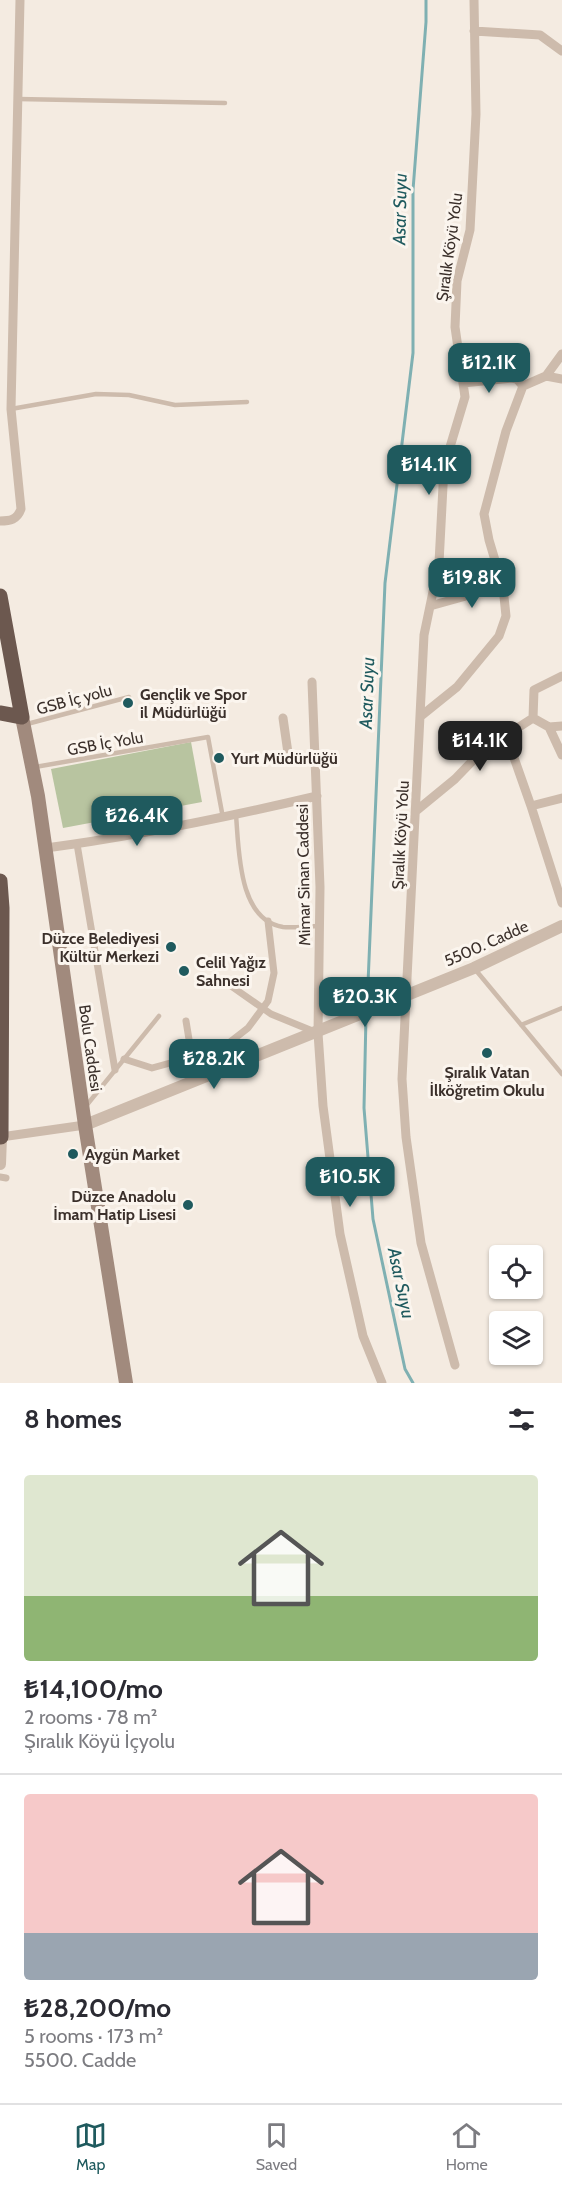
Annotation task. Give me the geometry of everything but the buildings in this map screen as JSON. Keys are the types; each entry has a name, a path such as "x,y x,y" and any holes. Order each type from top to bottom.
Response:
{"highway":[{"path":"0,596 23,721 0,713"},
{"path":"0,881 2,908 1,1137"}],"main road":[{"name":"Bolu Caddesi","path":"23,721 46,848 85,1125 126,1383"}],"street":[{"path":"0,520 12,520 18,516 21,509 11,409 20,0"},
{"name":"Şıralık Köyü Yolu","path":"455,1365 421,1243 409,1157 402,1079 421,716 423,635 439,563 444,467 465,397 455,327 457,281 470,230 476,114 474,0"},
{"path":"474,31 540,35 562,51"},
{"path":"421,716 457,687 499,636 506,616 501,579 484,514 501,449 523,386 546,376 562,354"},
{"path":"546,376 562,379"},
{"path":"463,383 511,378 518,379 523,386"},
{"path":"430,606 473,594 501,579"},
{"path":"533,718 534,690 562,676"},
{"name":"Mimar Sinan Caddesi","path":"312,682 320,926 318,1033 323,1106 340,1234 363,1335 382,1383"},
{"path":"283,718 289,760"},
{"path":"533,718 549,728 562,755"},
{"path":"416,811 455,779 482,751 533,718"},
{"path":"549,728 562,726"},
{"path":"506,735 562,903"},
{"path":"46,848 223,818 317,796"},
{"path":"531,806 562,798"},
{"path":"77,844 115,1070"},
{"path":"124,1059 152,1068 221,1049 248,1028 268,1001 274,972 268,921"},
{"name":"5500. Cadde","path":"318,1033 474,968 562,926"},
{"path":"231,986 271,1014 318,1033"},
{"path":"186,1021 195,1082"},
{"path":"0,1164 1,1137 85,1125 318,1033"}],"lane":[{"path":"18,99 225,103"},
{"path":"11,409 96,394 129,395 175,405 247,402"},
{"name":"GSB İç yolu","path":"23,721 129,697"},
{"name":"GSB İç Yolu","path":"33,768 208,737 223,818"},
{"path":"278,762 315,757"},
{"path":"236,815 244,886 260,917 282,927 320,926"},
{"path":"474,968 562,1074"},
{"path":"521,1025 562,1008"},
{"path":"83,1110 159,1016"}],"green space":[{"path":"191,742 202,802 63,828 51,769"}],"waterway":[{"name":"Asar Suyu","path":"367,1007 385,583 413,353 413,190 426,0"},
{"name":"Asar Suyu","path":"366,1016 364,1108 373,1219 405,1369 413,1383"}],"place":[{"name":"Gençlik ve Spor il Müdürlüğü","path":"128,703"},
{"name":"Yurt Müdürlüğü","path":"219,758"},
{"name":"Düzce Belediyesi Kültür Merkezi","path":"171,947"},
{"name":"Celil Yağız Sahnesi","path":"184,971"},
{"name":"Şıralık Vatan İlköğretim Okulu","path":"487,1053"},
{"name":"Aygün Market","path":"73,1154"},
{"name":"Düzce Anadolu İmam Hatip Lisesi","path":"188,1205"}]}
